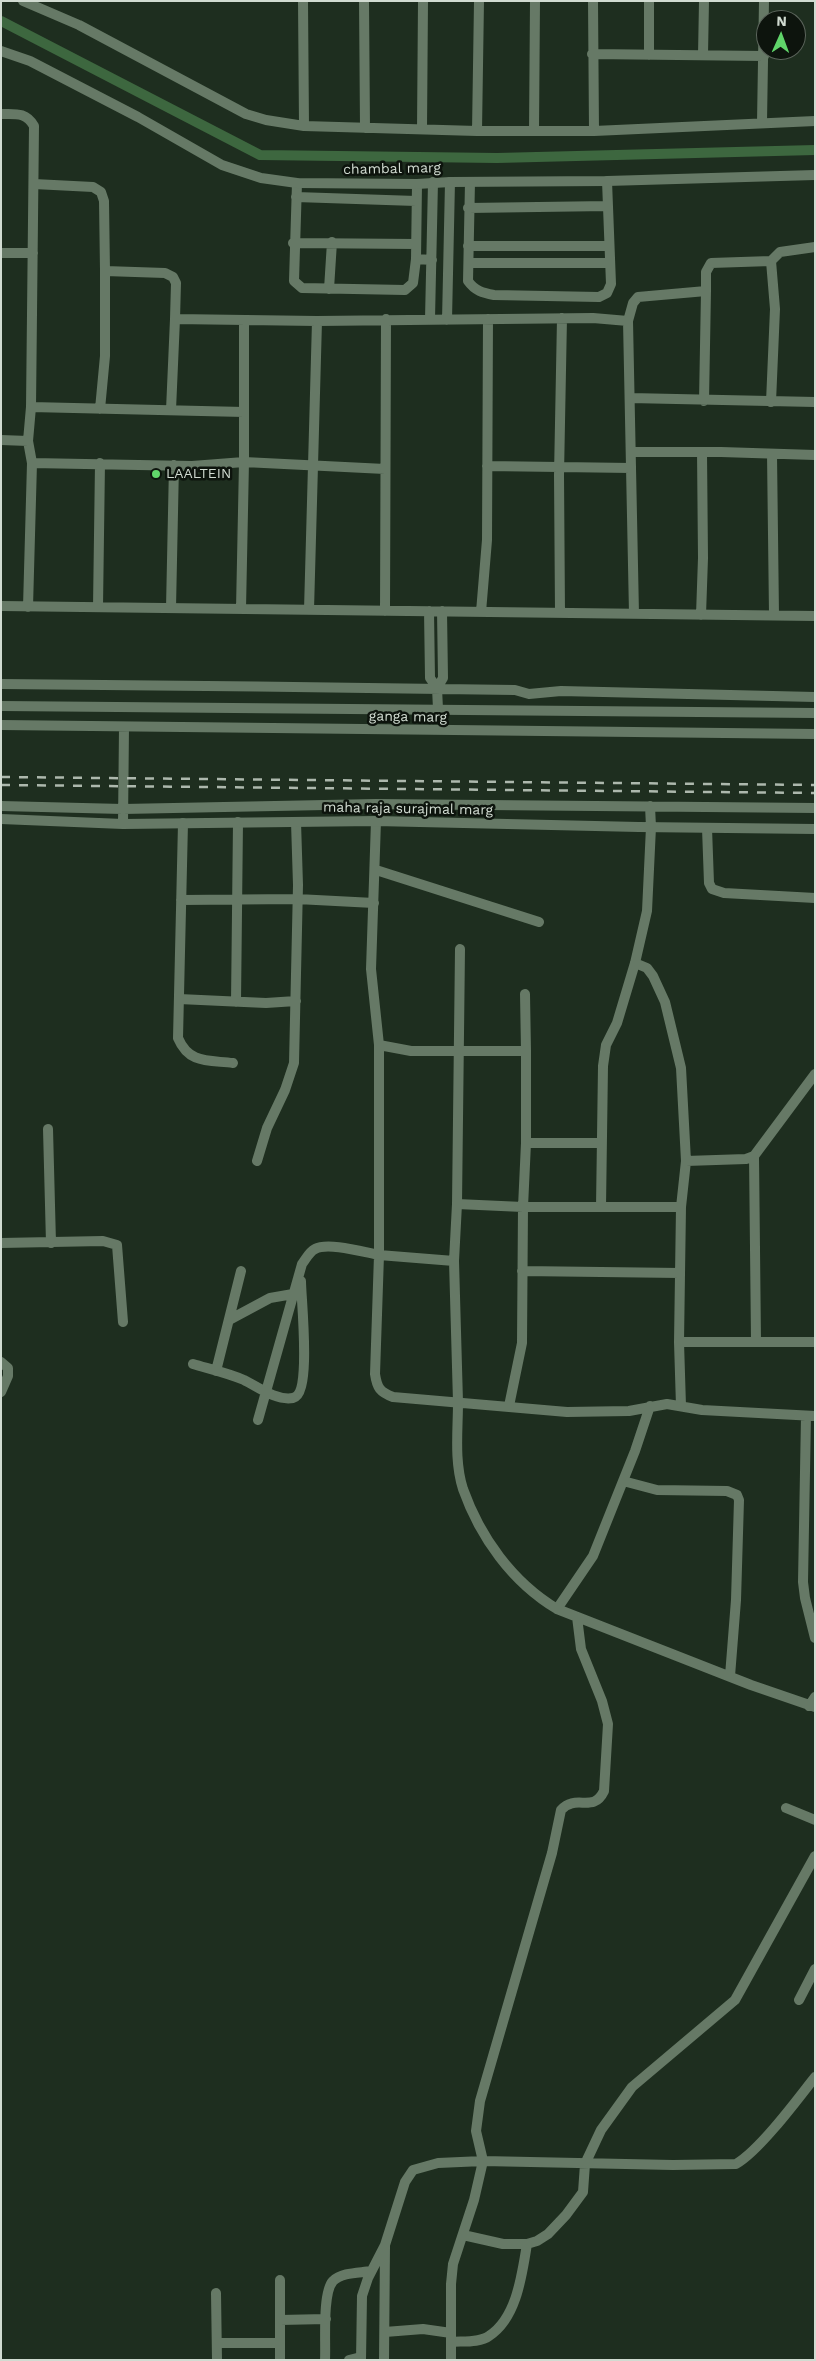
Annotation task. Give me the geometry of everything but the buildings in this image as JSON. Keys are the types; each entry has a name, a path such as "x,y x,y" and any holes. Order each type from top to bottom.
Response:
{"street":[{"path":"23,1 79,25 246,114 266,120 304,126 477,131 594,131 815,120"},
{"path":"303,1 304,126"},
{"path":"364,1 365,128"},
{"path":"422,129 423,1"},
{"path":"477,131 479,1"},
{"path":"534,131 535,1"},
{"path":"593,1 594,131"},
{"path":"649,1 649,55"},
{"path":"703,55 704,1"},
{"name":"chambal marg","path":"1,50 30,61 138,116 222,164 261,178 297,183 417,184 432,182 607,181 815,175"},
{"path":"592,54 756,56"},
{"path":"762,122 764,60"},
{"path":"1,114 23,114 30,118 34,126 31,407 28,442 32,463 28,607"},
{"path":"470,182 468,281 472,287 481,292 494,295 599,297 607,293 611,284 607,181"},
{"path":"430,319 432,182"},
{"path":"447,320 450,182"},
{"path":"297,183 293,243 294,281 296,285 302,288 406,290 413,283 416,259 417,184"},
{"path":"34,184 93,187 101,192 104,201 105,356 100,409"},
{"path":"296,197 416,201"},
{"path":"468,208 608,206"},
{"path":"329,289 332,242"},
{"path":"293,243 416,244"},
{"path":"468,246 609,246"},
{"path":"704,400 706,272 711,263 771,261 780,252 815,246"},
{"path":"1,254 33,253"},
{"path":"416,259 432,260"},
{"path":"771,261 775,310 771,402"},
{"path":"469,263 610,263"},
{"path":"105,271 165,273 173,277 176,283 171,410"},
{"path":"634,614 628,321 632,303 638,297 706,291"},
{"path":"175,319 317,321 562,318 628,321"},
{"path":"560,613 559,466 562,318"},
{"path":"385,611 386,319"},
{"path":"481,612 487,540 488,319"},
{"path":"241,609 244,320"},
{"path":"309,610 317,321"},
{"path":"630,398 815,402"},
{"path":"31,407 244,412"},
{"path":"1,440 28,442"},
{"path":"631,452 815,455"},
{"path":"700,615 703,558 702,452"},
{"path":"772,454 774,616"},
{"path":"32,463 174,465 244,462 385,469"},
{"path":"98,608 100,463"},
{"path":"171,608 174,465"},
{"path":"487,466 632,468"},
{"path":"1,606 815,616"},
{"path":"429,611 430,678 437,688 438,709"},
{"path":"437,688 443,678 442,611"},
{"path":"1,684 437,688 515,690 529,694 561,691 815,697"},
{"name":"ganga marg","path":"1,706 815,713"},
{"name":"ganga marg","path":"1,726 815,734"},
{"path":"123,824 124,727"},
{"path":"376,804 376,870 371,969 379,1045 379,1255 375,1374 377,1386 381,1392 393,1397 458,1401 567,1412 629,1411 650,1406 680,1406 702,1410 810,1416 803,1582 804,1598 815,1638"},
{"name":"maha raja surajmal marg","path":"1,806 124,809 376,804 815,808"},
{"path":"601,1207 603,1066 606,1045 617,1024 636,963 647,911 651,827 650,806"},
{"name":"maha raja surajmal marg","path":"1,819 123,824 376,821 815,829"},
{"path":"236,1002 238,822"},
{"path":"257,1161 267,1128 288,1084 294,1063 297,899 296,822"},
{"path":"183,823 178,1038 183,1049 191,1056 201,1060 233,1062"},
{"path":"707,828 709,883 712,889 724,893 815,898"},
{"path":"376,870 539,922"},
{"path":"181,900 297,899 374,903"},
{"path":"460,948 457,1204 454,1261 458,1401 457,1456 463,1488 486,1540 524,1583 541,1599 557,1609 812,1706 815,1697"},
{"path":"636,963 647,968 653,976 665,1002 681,1068 686,1161 681,1207 680,1406"},
{"path":"509,1406 522,1343 523,1207 526,1143 524,994"},
{"path":"179,999 236,1002 296,1001"},
{"path":"379,1045 411,1051 526,1050"},
{"path":"686,1161 746,1159 754,1156 815,1074"},
{"path":"48,1129 51,1243"},
{"path":"526,1143 601,1143"},
{"path":"754,1156 756,1341"},
{"path":"457,1204 523,1207 681,1207"},
{"path":"1,1243 103,1241 117,1245 123,1322"},
{"path":"258,1420 300,1271 307,1255 315,1249 325,1246 379,1255 454,1261"},
{"path":"193,1364 244,1380 266,1392 284,1398 299,1396 305,1375 300,1271"},
{"path":"522,1271 680,1273"},
{"path":"216,1371 242,1272"},
{"path":"229,1320 270,1298 294,1294"},
{"path":"680,1342 815,1342"},
{"path":"1,1362 8,1368 8,1376 1,1392"},
{"path":"557,1609 593,1556 636,1451 650,1406"},
{"path":"623,1481 657,1490 727,1491 737,1495 739,1500 738,1569 730,1676"},
{"path":"451,2360 451,2284 453,2264 483,2161 476,2131 480,2101 552,1852 561,1810 572,1802 594,1803 600,1799 604,1791 608,1724 602,1701 582,1649 577,1616"},
{"path":"786,1808 815,1820"},
{"path":"463,2235 503,2244 527,2244 537,2241 548,2234 580,2199 583,2192 585,2164 600,2130 632,2087 735,2000 815,1856"},
{"path":"799,2000 815,1969"},
{"path":"349,2360 361,2359 362,2296 371,2271 385,2245 405,2182 413,2170 438,2163 483,2161 585,2164 736,2164 769,2132 815,2077"},
{"path":"385,2332 423,2329 451,2337 483,2339 498,2328 514,2303 527,2244"},
{"path":"384,2360 385,2245"},
{"path":"325,2360 328,2291 334,2280 341,2276 371,2271"},
{"path":"280,2280 280,2360"},
{"path":"216,2293 217,2360"},
{"path":"280,2320 326,2319"},
{"path":"216,2344 280,2343"}],"waterway":[{"path":"1,21 260,155 497,158 815,150"}],"railway":[{"path":"1,777 815,785"},
{"path":"1,785 815,793"}],"place":[{"name":"LAALTEIN","path":"156,474"}]}
